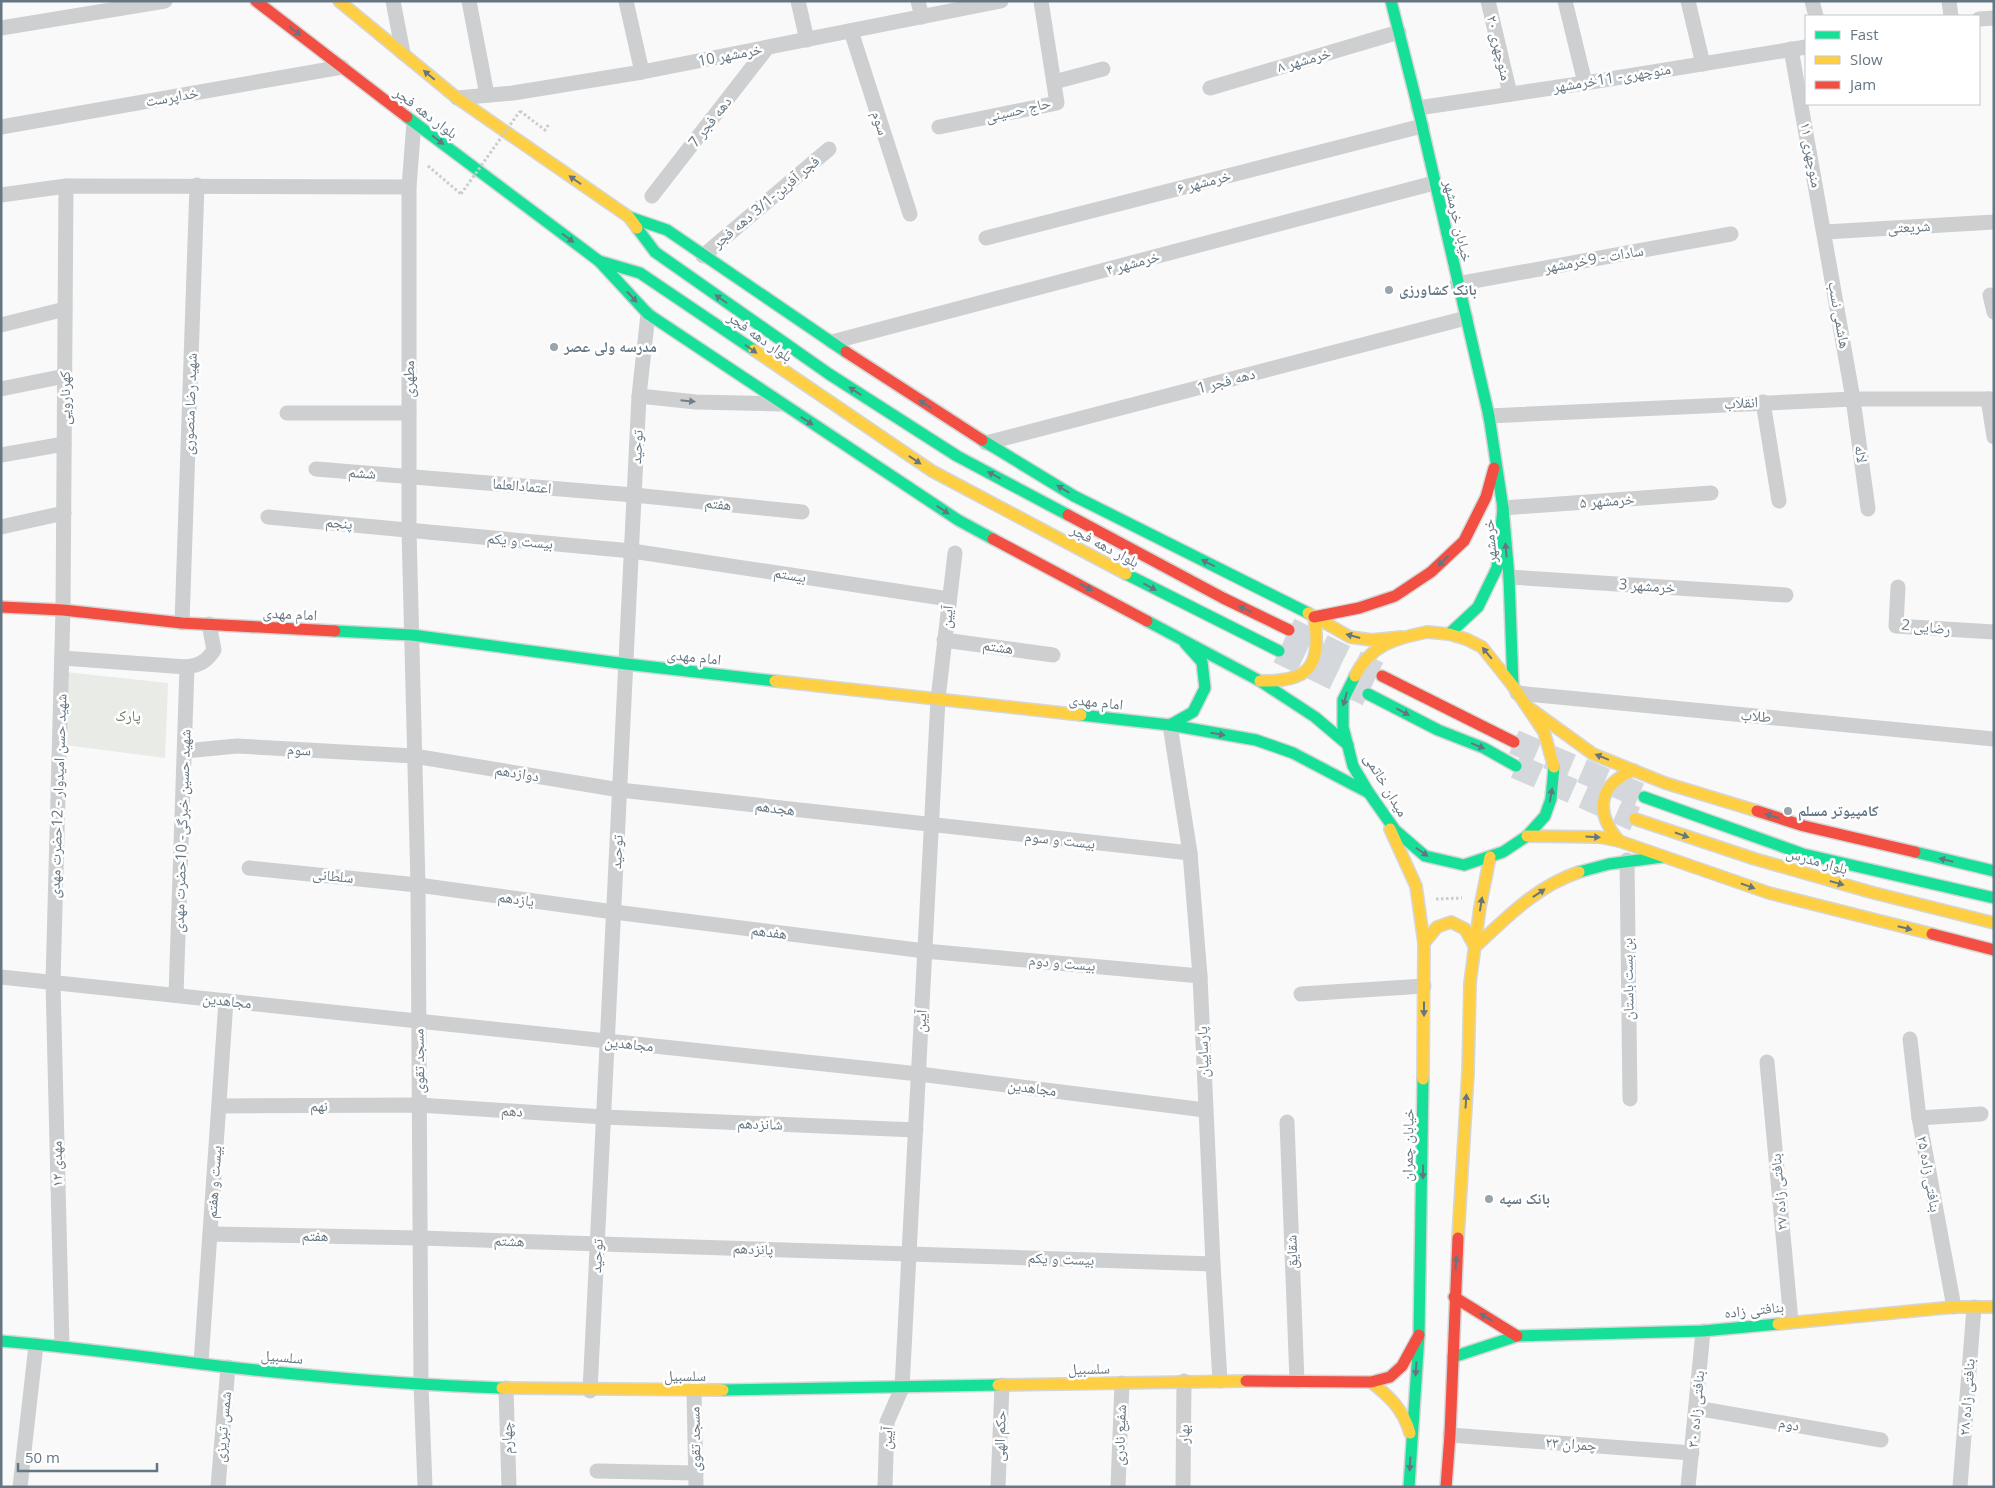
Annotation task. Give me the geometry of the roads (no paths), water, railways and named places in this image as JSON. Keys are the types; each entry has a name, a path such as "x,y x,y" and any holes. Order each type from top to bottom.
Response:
{"main road":[{"name":"بلوار دهه فجر","path":"256,1 599,261 640,273 932,471 1201,613 1279,651"},
{"name":"بلوار دهه فجر","path":"339,1 457,98 630,217 654,252 829,374 949,451 1223,598 1289,630"},
{"name":"خیابان خرمشهر","path":"1391,1 1418,108 1457,284 1489,416 1502,508"},
{"path":"630,217 667,230 703,256 986,443 1074,496 1350,637 1372,640 1401,637"},
{"path":"599,261 648,314 958,520 1260,681 1315,717 1348,745"},
{"path":"1314,617 1359,608 1395,596 1431,572 1464,541 1486,497 1496,458"},
{"name":"خرمشهر","path":"1502,508 1509,578 1510,638 1515,689"},
{"name":"خرمشهر","path":"1449,634 1478,607 1497,568 1502,508"},
{"name":"امام مهدی","path":"1,607 63,610 209,624 412,635 626,664 1170,725 1256,740 1309,761 1370,794"},
{"path":"1260,681 1287,680 1302,675 1316,657 1318,637 1314,617"},
{"name":"میدان خاتمی","path":"1427,632 1449,634 1466,639 1482,647 1515,689 1544,732 1554,766 1551,799 1545,816 1527,836 1513,847 1464,865 1425,856 1395,830 1370,794 1354,766 1343,727 1342,700 1358,668 1381,645 1401,637 1427,632"},
{"path":"1170,725 1193,712 1205,688 1202,662 1184,642"},
{"path":"1382,676 1514,742"},
{"path":"1368,694 1438,730 1484,748 1516,766"},
{"path":"1528,707 1593,754 1665,783 1804,826 1994,871"},
{"path":"1619,841 1608,828 1602,812 1608,787 1624,774 1634,770"},
{"name":"بلوار مدرس","path":"1644,797 1803,854 1994,898"},
{"name":"خیابان چمران","path":"1382,811 1416,886 1424,943 1423,1159 1419,1335 1409,1487"},
{"name":"بلوار مدرس","path":"1635,819 1754,859 1874,893 1994,922"},
{"path":"1527,836 1599,837 1619,841 1769,893 1994,950"},
{"path":"1475,947 1520,905 1558,880 1626,860 1665,856"},
{"path":"1446,1487 1450,1435 1454,1297 1468,1073 1470,983 1480,907 1490,857"},
{"path":"1424,943 1431,930 1444,923 1459,924 1470,933 1475,947"},
{"path":"1454,1297 1517,1336"},
{"name":"بنافتی زاده","path":"1453,1356 1517,1336 1703,1331 1791,1321 1954,1307 1994,1307"},
{"name":"سلسبیل","path":"1,1341 62,1346 228,1367 421,1385 694,1391 1184,1381 1370,1382 1390,1377 1402,1366 1419,1335"},
{"path":"1370,1382 1393,1399 1406,1415 1412,1440"}],"street":[{"path":"1,28 165,1"},
{"path":"393,1 403,53"},
{"path":"469,1 487,95"},
{"path":"626,1 642,72"},
{"path":"798,1 807,40"},
{"path":"918,1 922,17"},
{"name":"خرمشهر 10","path":"457,98 513,93 642,72 1001,1"},
{"name":"حاج حسینی","path":"940,127 1058,103 1041,1"},
{"name":"منوچهری ۲۰","path":"1488,1 1510,94"},
{"path":"1566,1 1585,83"},
{"path":"1688,1 1703,64"},
{"path":"1812,1 1816,15"},
{"path":"1949,1 1951,15"},
{"path":"1980,19 1994,18"},
{"name":"سوم","path":"851,31 910,214"},
{"name":"خرمشهر ۸","path":"1210,88 1398,32"},
{"name":"دهه فجر 7","path":"652,196 767,48"},
{"name":"منوچهری- 11خرمشهر","path":"1418,108 1799,48"},
{"name":"منوچهری ۱۱","path":"1799,48 1805,90"},
{"name":"خداپرست","path":"1,127 342,67"},
{"path":"1054,82 1103,69"},
{"name":"منوچهری ۱۱","path":"1807,105 1825,232"},
{"name":"مطهری","path":"412,635 409,530 409,187 414,122"},
{"name":"خرمشهر ۶","path":"986,238 1422,126"},
{"name":"فجر آفرین-3/1 دهه فجر","path":"703,256 830,149"},
{"name":"خرمشهر ۴","path":"832,342 1434,183"},
{"name":"شهید رضا منصوری","path":"182,622 197,185"},
{"path":"1,195 66,186 409,187"},
{"name":"کهرنارویی","path":"63,610 66,186"},
{"name":"شریعتی","path":"1825,232 1994,222"},
{"name":"هاشمی نسب","path":"1825,232 1853,399"},
{"name":"سادات - 9خرمشهر","path":"1457,284 1730,234"},
{"path":"1990,295 1994,312"},
{"path":"1,325 65,309"},
{"name":"توحید","path":"590,1390 639,396 648,314"},
{"name":"دهه فجر 1","path":"986,443 1466,318"},
{"path":"1,389 65,376"},
{"path":"639,396 696,402 781,404"},
{"name":"انقلاب","path":"1489,416 1763,402 1853,399 1991,399"},
{"name":"لاله","path":"1853,399 1868,509"},
{"path":"1991,399 1994,436"},
{"path":"1763,402 1779,501"},
{"path":"287,413 409,413"},
{"path":"1,455 64,444"},
{"name":"ششم","path":"316,469 409,476"},
{"name":"اعتمادالعلما","path":"409,476 634,495"},
{"name":"خرمشهر ۵","path":"1502,508 1711,493"},
{"name":"هفتم","path":"634,495 802,512"},
{"path":"1,527 64,513"},
{"name":"پنجم","path":"268,517 409,530"},
{"name":"بیست و یکم","path":"409,530 632,551"},
{"name":"بیستم","path":"632,551 949,599"},
{"name":"آیین","path":"885,1487 887,1422 902,1388 930,826 938,700 954,553"},
{"name":"خرمشهر 3","path":"1509,578 1786,595"},
{"name":"رضایی 2","path":"1898,587 1896,626 1994,632"},
{"name":"شهید حسن امیدوار - 12حضرت مهدی","path":"53,982 63,610"},
{"path":"62,658 187,667 198,666 214,650 209,624"},
{"name":"مسجد تقوی","path":"412,635 418,885 421,1385 425,1487"},
{"name":"هشتم","path":"944,640 1052,655"},
{"name":"شهید حسین خبرگی- 10حضرت مهدی","path":"176,995 187,667"},
{"name":"طلاب","path":"1515,689 1994,739"},
{"name":"پارساییان","path":"1170,725 1190,853 1200,976 1205,1110 1220,1381"},
{"name":"سوم","path":"185,751 237,746 414,756"},
{"name":"دوازدهم","path":"414,756 620,790"},
{"name":"هجدهم","path":"620,790 930,826"},
{"name":"بیست و سوم","path":"930,826 1190,853"},
{"name":"بن بست باستان","path":"1626,860 1630,1099"},
{"name":"سلطانی","path":"249,868 418,885"},
{"name":"یازدهم","path":"418,885 614,912"},
{"name":"هفدهم","path":"614,912 925,951"},
{"name":"بیست و دوم","path":"925,951 1200,976"},
{"name":"مجاهدین","path":"1,977 919,1074 1205,1110"},
{"name":"مهدی ۱۲","path":"53,982 62,1346"},
{"path":"1300,994 1424,986"},
{"name":"بیست و هفتم","path":"201,1363 226,1001"},
{"name":"بنافتی زاده ۲۵","path":"1910,1039 1919,1118 1954,1307"},
{"name":"بنافتی زاده ۲۷","path":"1767,1062 1791,1321"},
{"name":"نهم","path":"219,1106 420,1106"},
{"name":"دهم","path":"420,1106 604,1117"},
{"path":"1919,1118 1981,1114"},
{"name":"شانزدهم","path":"604,1117 916,1130"},
{"name":"شقایق","path":"1288,1122 1297,1381"},
{"name":"هفتم","path":"210,1234 420,1238"},
{"name":"هشتم","path":"420,1238 598,1244"},
{"name":"پانزدهم","path":"598,1244 909,1254"},
{"name":"بیست و یکم","path":"909,1254 1213,1264"},
{"name":"بنافتی زاده ۲۸","path":"1960,1487 1974,1307"},
{"name":"بنافتی زاده ۳۰","path":"1688,1487 1703,1331"},
{"path":"20,1487 36,1345"},
{"name":"شمس تبریزی","path":"218,1487 228,1367"},
{"name":"بهار","path":"1183,1487 1184,1381"},
{"name":"شفیع نادری","path":"1118,1487 1122,1383"},
{"name":"حکم الهی","path":"998,1487 1002,1385"},
{"name":"چهارم","path":"506,1388 508,1487"},
{"name":"مسجد تقوی","path":"694,1391 696,1480"},
{"name":"دوم","path":"1696,1408 1881,1440"},
{"name":"چمران ۲۳","path":"1450,1435 1692,1453"},
{"path":"597,1471 696,1480"}],"tunnel":[{"path":"1289,630 1382,676"},
{"path":"1279,651 1368,694"},
{"path":"1514,742 1644,797"},
{"path":"1516,766 1635,819"}],"place":[{"name":"بانک کشاورزی","path":"1389,290"},
{"name":"مدرسه ولی عصر","path":"554,347"},
{"name":"کامپیوتر مسلم","path":"1788,811"},
{"name":"بانک سپه","path":"1489,1199"}],"park label":[{"name":"پارک","path":"128,716"}]}
